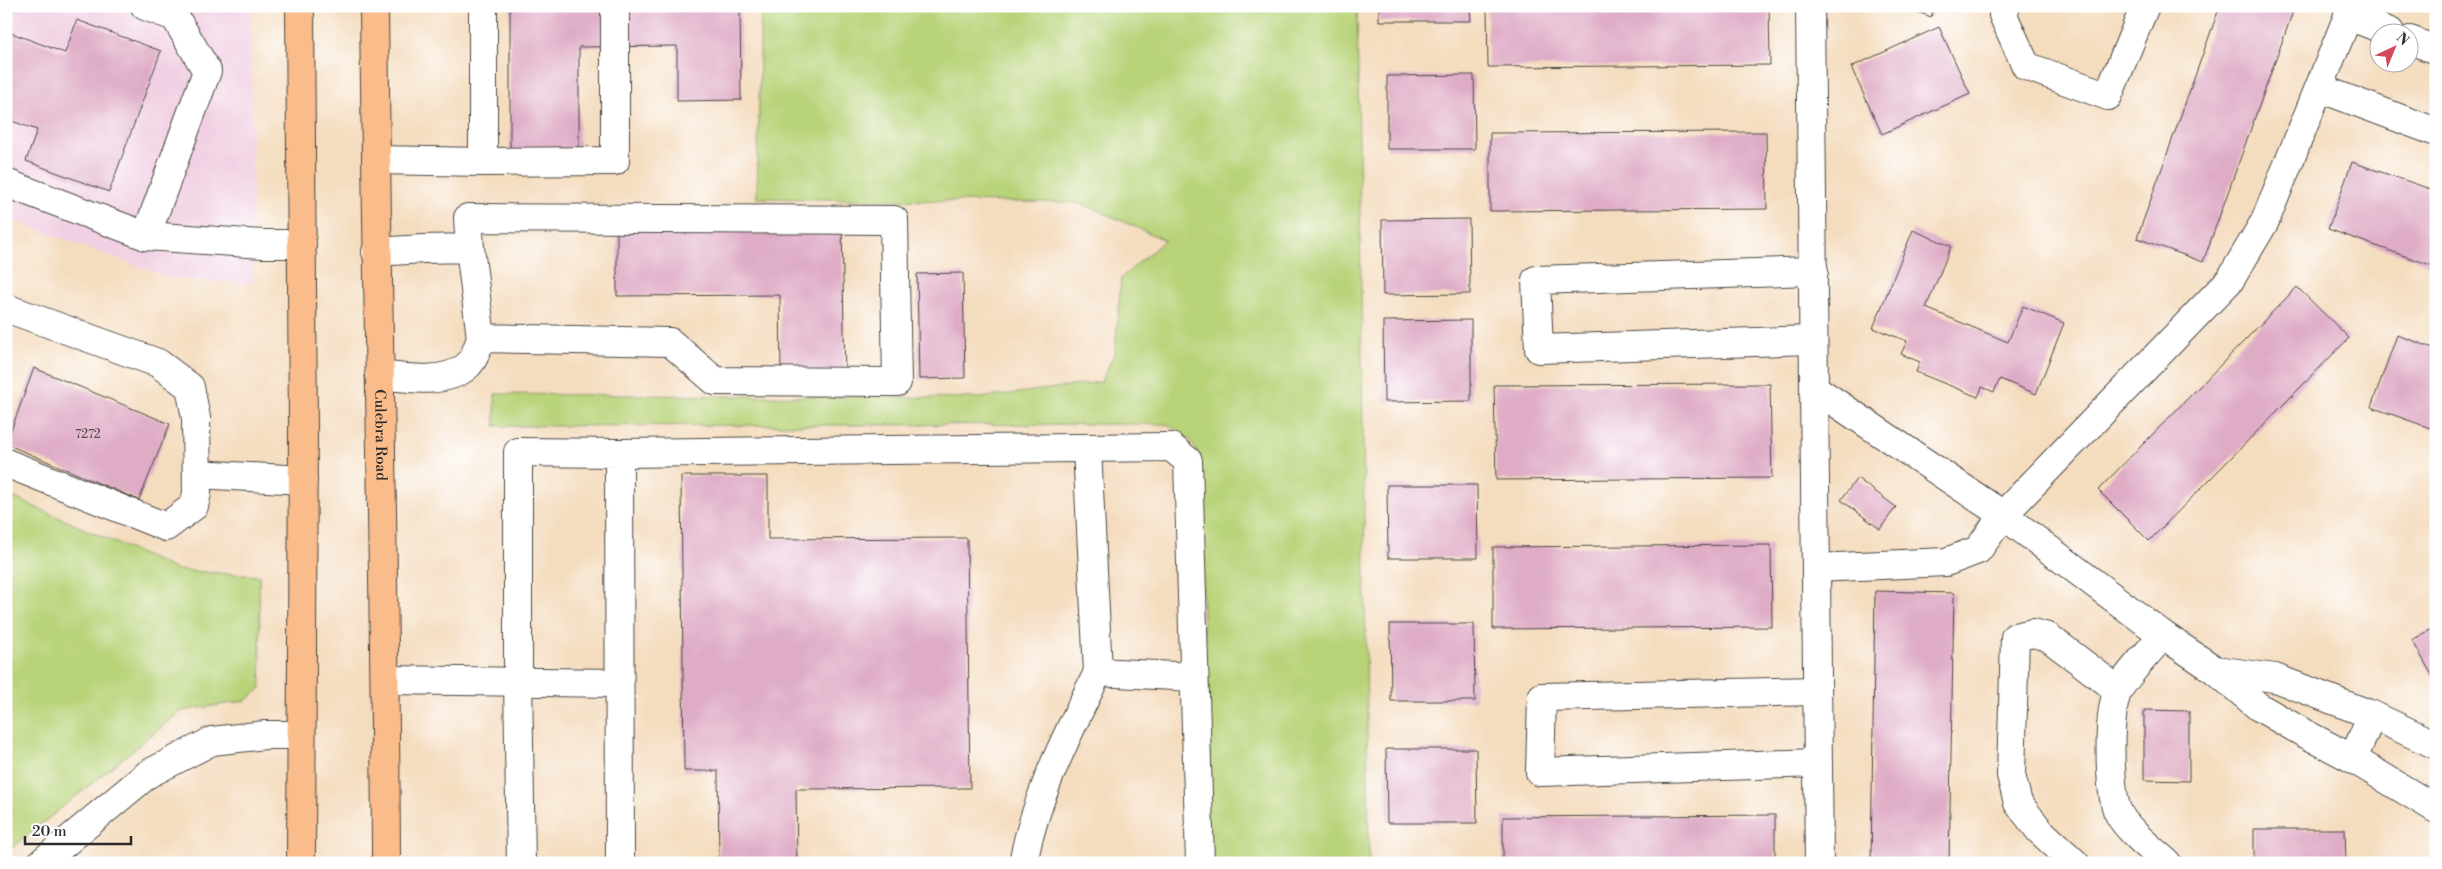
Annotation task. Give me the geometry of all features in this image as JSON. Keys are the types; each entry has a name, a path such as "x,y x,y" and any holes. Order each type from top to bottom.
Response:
{"main road":[{"path":"300,6 303,480 300,735 301,863"},
{"name":"Culebra Road","path":"374,6 376,252 385,680 386,863"}],"lane":[{"path":"145,6 175,17 207,72 146,236"},
{"path":"483,6 483,162"},
{"path":"376,160 483,162 615,161 615,6"},
{"path":"1810,6 1819,863"},
{"path":"2006,6 2003,15 2026,66 2108,96 2145,6"},
{"path":"1816,568 1946,562 1978,550 2003,515 2230,280 2265,221 2348,11 2370,22"},
{"path":"2420,44 2436,50"},
{"path":"2319,88 2436,132"},
{"path":"6,183 146,236 263,244 302,244"},
{"path":"379,375 416,379 437,378 467,367 475,356 481,338 468,218 894,220 896,382 715,381 670,342 481,338"},
{"path":"376,252 423,248 470,248"},
{"path":"1813,340 1539,349 1536,280 1814,271"},
{"path":"6,308 158,363 190,387 196,418 197,493 194,506 166,527 6,464"},
{"path":"1814,388 2003,515 2163,635 2216,670 2259,707 2436,809"},
{"path":"521,863 518,681 518,452 619,453 1171,447 1188,461 1200,863"},
{"path":"1023,863 1029,831 1051,768 1098,672 1087,448"},
{"path":"619,453 620,863"},
{"path":"197,474 303,480"},
{"path":"2075,863 2040,831 2018,803 2011,775 2015,637 2034,633 2048,637 2118,690"},
{"path":"2163,635 2118,690 2110,732 2113,783 2118,810 2136,834 2167,863"},
{"path":"2216,670 2275,678 2372,715 2436,745"},
{"path":"1098,672 1194,677"},
{"path":"385,680 619,683"},
{"path":"1817,691 1542,697 1540,772 1818,763"},
{"path":"2352,759 2372,715"},
{"path":"46,861 148,774 212,742 265,735 300,735"}],"shaded area":[{"path":"6,6 251,6 253,284 170,278 6,218"}],"green space":[{"path":"761,6 1357,6 1369,863 1206,863 1201,464 1193,444 1180,432 1166,424 495,426 495,394 980,398 1101,382 1115,352 1121,278 1165,240 1081,203 757,198"},
{"path":"6,494 177,570 259,576 261,688 245,701 181,711 6,853"}],"building":[{"path":"510,6 740,6 741,100 677,101 677,46 579,47 579,151 510,151"},
{"path":"1379,6 1470,6 1471,21 1379,21"},
{"path":"1487,6 1769,6 1770,65 1488,67"},
{"path":"1902,6 1935,6 1931,17"},
{"path":"2220,6 2295,6 2203,262 2137,238"},
{"path":"77,20 161,51 109,192 26,161 37,130 6,119 6,31 65,53"},
{"path":"1939,27 1970,94 1882,134 1851,67"},
{"path":"1474,75 1475,149 1387,149 1387,76"},
{"path":"1766,132 1767,209 1490,211 1490,133"},
{"path":"2352,162 2436,191 2436,267 2328,229"},
{"path":"1469,219 1470,294 1383,295 1382,220"},
{"path":"617,227 842,227 845,377 781,377 780,295 617,296"},
{"path":"1913,230 1951,246 1926,308 2008,342 2023,306 2064,323 2036,394 2000,379 1994,392 1982,387 1978,397 1916,372 1920,362 1901,354 1907,341 1873,328"},
{"path":"963,273 965,378 919,379 917,274"},
{"path":"2297,287 2349,338 2149,541 2098,490"},
{"path":"1471,320 1471,401 1384,402 1383,321"},
{"path":"2397,335 2436,349 2436,430 2371,407"},
{"path":"34,368 170,424 139,500 6,444"},
{"path":"1770,384 1772,478 1496,480 1494,385"},
{"path":"681,476 768,476 768,539 967,538 970,788 796,789 797,863 719,863 718,771 684,771"},
{"path":"1857,478 1896,507 1880,529 1841,500"},
{"path":"1387,485 1477,485 1478,558 1388,558"},
{"path":"1771,545 1772,627 1493,629 1493,547"},
{"path":"1875,591 1954,593 1949,863 1871,863"},
{"path":"1390,624 1474,624 1475,701 1391,701"},
{"path":"2436,627 2436,682 2412,640"},
{"path":"2144,710 2189,711 2189,781 2144,780"},
{"path":"1386,749 1476,749 1477,823 1387,823"},
{"path":"1775,815 1775,863 1503,863 1503,817"},
{"path":"2254,829 2345,829 2346,863 2254,863"},
{"path":"1986,858 1991,863 1981,863"}]}
